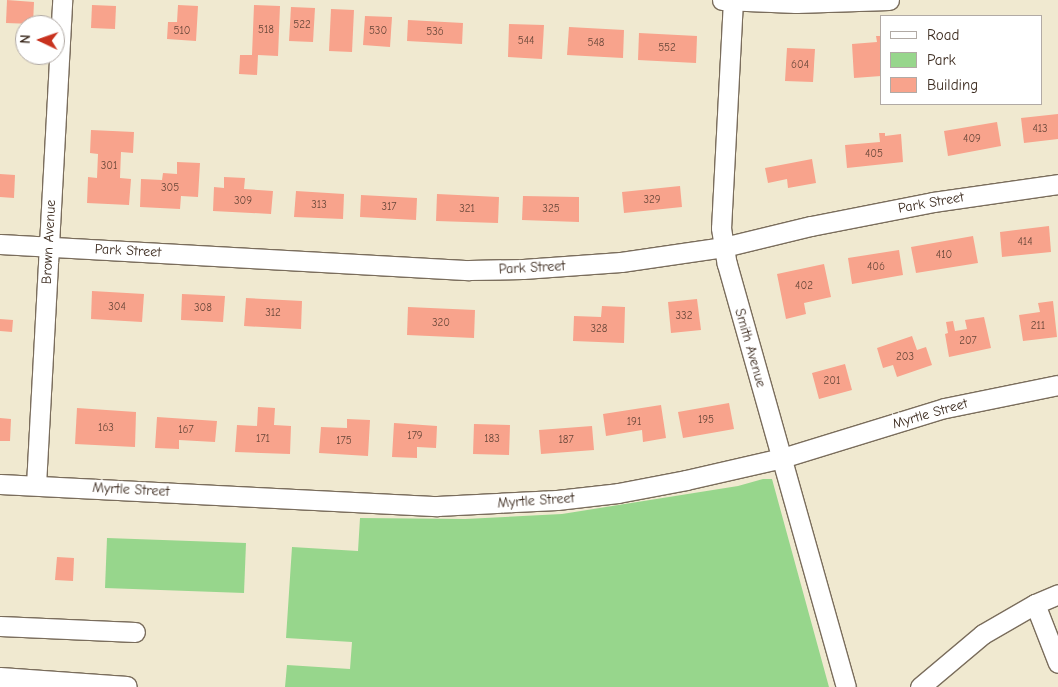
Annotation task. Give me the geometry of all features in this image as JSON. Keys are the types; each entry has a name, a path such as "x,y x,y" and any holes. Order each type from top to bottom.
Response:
{"street":[{"name":"Brown Avenue","path":"36,485 62,0"},
{"path":"722,0 796,4 889,0"},
{"name":"Smith Avenue","path":"733,0 721,228 724,247 747,342 782,458 846,687"},
{"name":"Park Street","path":"0,244 493,270 621,262 724,247 811,226 933,202 1058,184"},
{"name":"Myrtle Street","path":"0,484 368,504 468,505 557,500 618,493 782,458 945,408 1058,385"},
{"path":"920,687 983,634 1035,604 1058,594"},
{"path":"1035,604 1058,663"},
{"path":"0,626 135,632"},
{"path":"0,678 127,686"}],"green space":[{"path":"763,479 772,479 829,687 285,687 287,665 350,669 352,642 286,638 292,547 358,551 360,518 465,519 562,514 738,486"},
{"path":"107,538 246,543 244,593 105,588"}],"building":[{"path":"7,0 34,2 33,15 15,15 15,23 6,23"},
{"path":"92,5 116,6 115,29 91,28"},
{"path":"178,5 198,6 196,41 167,39 168,22 177,22"},
{"path":"254,5 280,6 278,56 258,55 257,75 239,74 240,55 252,55"},
{"path":"291,7 315,8 313,42 289,41"},
{"path":"331,9 354,10 352,52 329,51"},
{"path":"365,16 392,17 390,47 363,45"},
{"path":"408,20 463,23 462,44 407,41"},
{"path":"509,24 544,25 542,59 508,57"},
{"path":"569,27 624,30 623,58 567,55"},
{"path":"639,33 697,36 696,63 638,60"},
{"path":"876,36 880,36 880,76 854,78 852,44 877,42"},
{"path":"787,48 815,49 813,82 785,81"},
{"path":"1058,114 1058,139 1024,143 1021,118"},
{"path":"997,122 1001,146 948,156 944,131"},
{"path":"91,130 134,132 133,153 121,152 120,178 131,179 129,205 87,203 88,177 97,178 98,154 90,153"},
{"path":"879,133 885,133 885,136 901,134 903,162 847,168 845,145 880,142"},
{"path":"812,159 816,183 788,188 787,179 768,183 765,168"},
{"path":"177,162 200,163 198,197 181,196 180,209 140,207 141,179 162,180 163,173 177,174"},
{"path":"0,174 15,175 14,198 0,197"},
{"path":"224,177 245,178 244,189 273,191 271,214 213,211 214,187 224,188"},
{"path":"680,186 682,207 624,213 622,192"},
{"path":"296,191 344,194 343,219 294,217"},
{"path":"437,194 499,197 498,223 436,221"},
{"path":"361,195 417,198 416,220 360,217"},
{"path":"523,196 579,197 579,222 522,220"},
{"path":"1049,226 1051,252 1002,257 1000,232"},
{"path":"973,236 978,263 916,273 911,247"},
{"path":"899,250 903,275 852,284 848,258"},
{"path":"824,264 831,297 804,303 806,314 786,319 777,274"},
{"path":"92,291 144,294 142,322 91,319"},
{"path":"182,294 225,296 223,322 181,320"},
{"path":"246,298 302,301 301,329 244,326"},
{"path":"697,299 701,330 671,333 668,302"},
{"path":"1053,301 1057,337 1023,341 1019,315 1040,312 1038,303"},
{"path":"602,306 625,307 624,343 573,341 574,316 601,317"},
{"path":"408,307 475,310 474,338 407,335"},
{"path":"984,317 991,348 949,357 945,334 948,333 946,322 953,321 955,331 967,329 965,320"},
{"path":"0,319 13,320 12,332 0,331"},
{"path":"912,336 917,350 926,347 932,365 897,377 893,365 883,368 877,348"},
{"path":"845,364 852,390 819,399 812,373"},
{"path":"729,403 734,429 683,438 678,412"},
{"path":"661,405 666,438 643,442 642,430 606,436 603,414"},
{"path":"258,407 275,408 274,425 291,426 290,454 235,452 237,425 257,426"},
{"path":"77,408 136,412 135,447 75,444"},
{"path":"157,417 217,421 215,442 179,440 179,449 155,448"},
{"path":"0,418 11,419 10,441 0,441"},
{"path":"347,419 370,420 368,456 319,453 321,427 347,428"},
{"path":"394,423 437,426 436,448 417,447 417,458 392,457"},
{"path":"474,424 510,425 509,455 473,454"},
{"path":"592,426 594,450 541,454 539,430"},
{"path":"57,557 74,558 73,581 55,580"}]}
